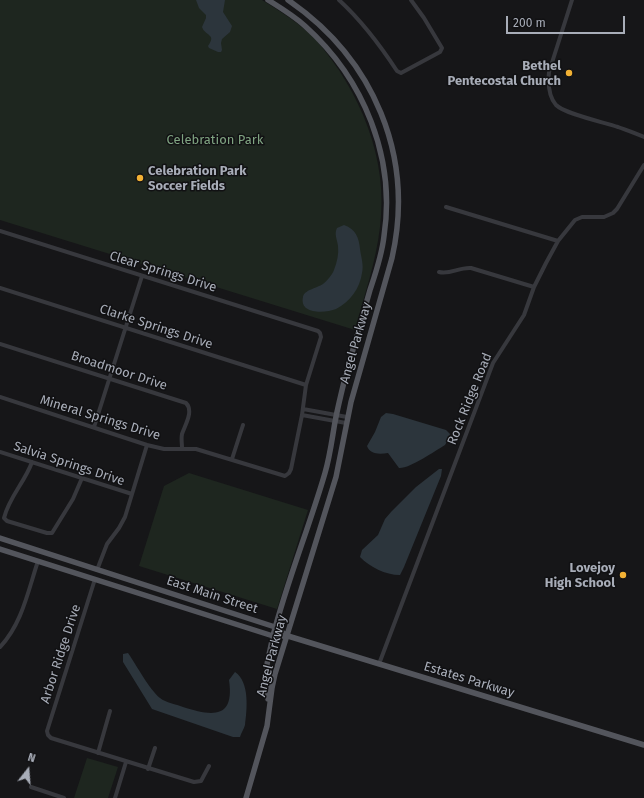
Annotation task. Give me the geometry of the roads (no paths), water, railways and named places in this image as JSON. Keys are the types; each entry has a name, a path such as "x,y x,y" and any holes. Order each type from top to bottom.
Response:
{"main road":[{"name":"Angel Parkway","path":"268,0 304,25 323,44 355,85 367,108 383,158 386,183 387,216 383,247 346,374 336,414 325,473 275,627 266,664 269,715"},
{"name":"Angel Parkway","path":"269,715 272,688 336,477 347,417 395,244 399,206 398,180 394,153 387,127 377,102 364,78 349,56 332,36 312,17 290,0"},
{"path":"284,10 290,0"},
{"name":"East Main Street","path":"0,538 275,627 288,636"},
{"name":"East Main Street","path":"0,549 273,636 288,636"},
{"path":"95,579 98,570"},
{"path":"184,608 189,604 224,611"},
{"name":"Estates Parkway","path":"288,636 644,745"},
{"path":"246,798 269,715"}],"street":[{"path":"339,0 370,32 399,73 440,52 442,48 411,0"},
{"path":"572,0 549,72 548,81 551,97 556,105 565,111 618,127 644,137"},
{"name":"Rock Ridge Road","path":"379,664 493,363 524,315 534,287 558,241 575,220 582,217 604,217 617,209 644,165"},
{"path":"446,207 558,241"},
{"name":"Clear Springs Drive","path":"0,231 318,331 321,337 306,385"},
{"path":"439,272 446,273 462,268 471,268 534,287"},
{"path":"94,427 142,276"},
{"name":"Clarke Springs Drive","path":"0,288 306,385"},
{"name":"Broadmoor Drive","path":"0,344 188,404 189,411 182,434 182,448"},
{"path":"306,385 302,415 346,424"},
{"name":"Mineral Springs Drive","path":"0,397 147,445 164,449 196,448 282,476 287,475 291,469 302,415"},
{"path":"303,409 347,417"},
{"path":"232,459 243,425"},
{"path":"98,570 107,544 122,522 147,445"},
{"name":"Salvia Springs Drive","path":"0,452 132,494"},
{"path":"32,462 26,477 8,506 4,518 7,521 47,533 52,532 73,499 82,478"},
{"path":"0,647 12,632 19,619 38,561"},
{"name":"Arbor Ridge Drive","path":"95,579 47,731 51,738 98,753"},
{"path":"110,712 98,753 194,782 201,781 209,766"},
{"path":"148,769 155,748"},
{"path":"115,798 126,762"},
{"path":"31,788 64,798"}],"place":[{"name":"Bethel Pentecostal Church","path":"569,73"},
{"name":"Celebration Park Soccer Fields","path":"140,178"},
{"name":"Lovejoy High School","path":"623,575"}],"park label":[{"name":"Celebration Park","path":"215,140"}]}
